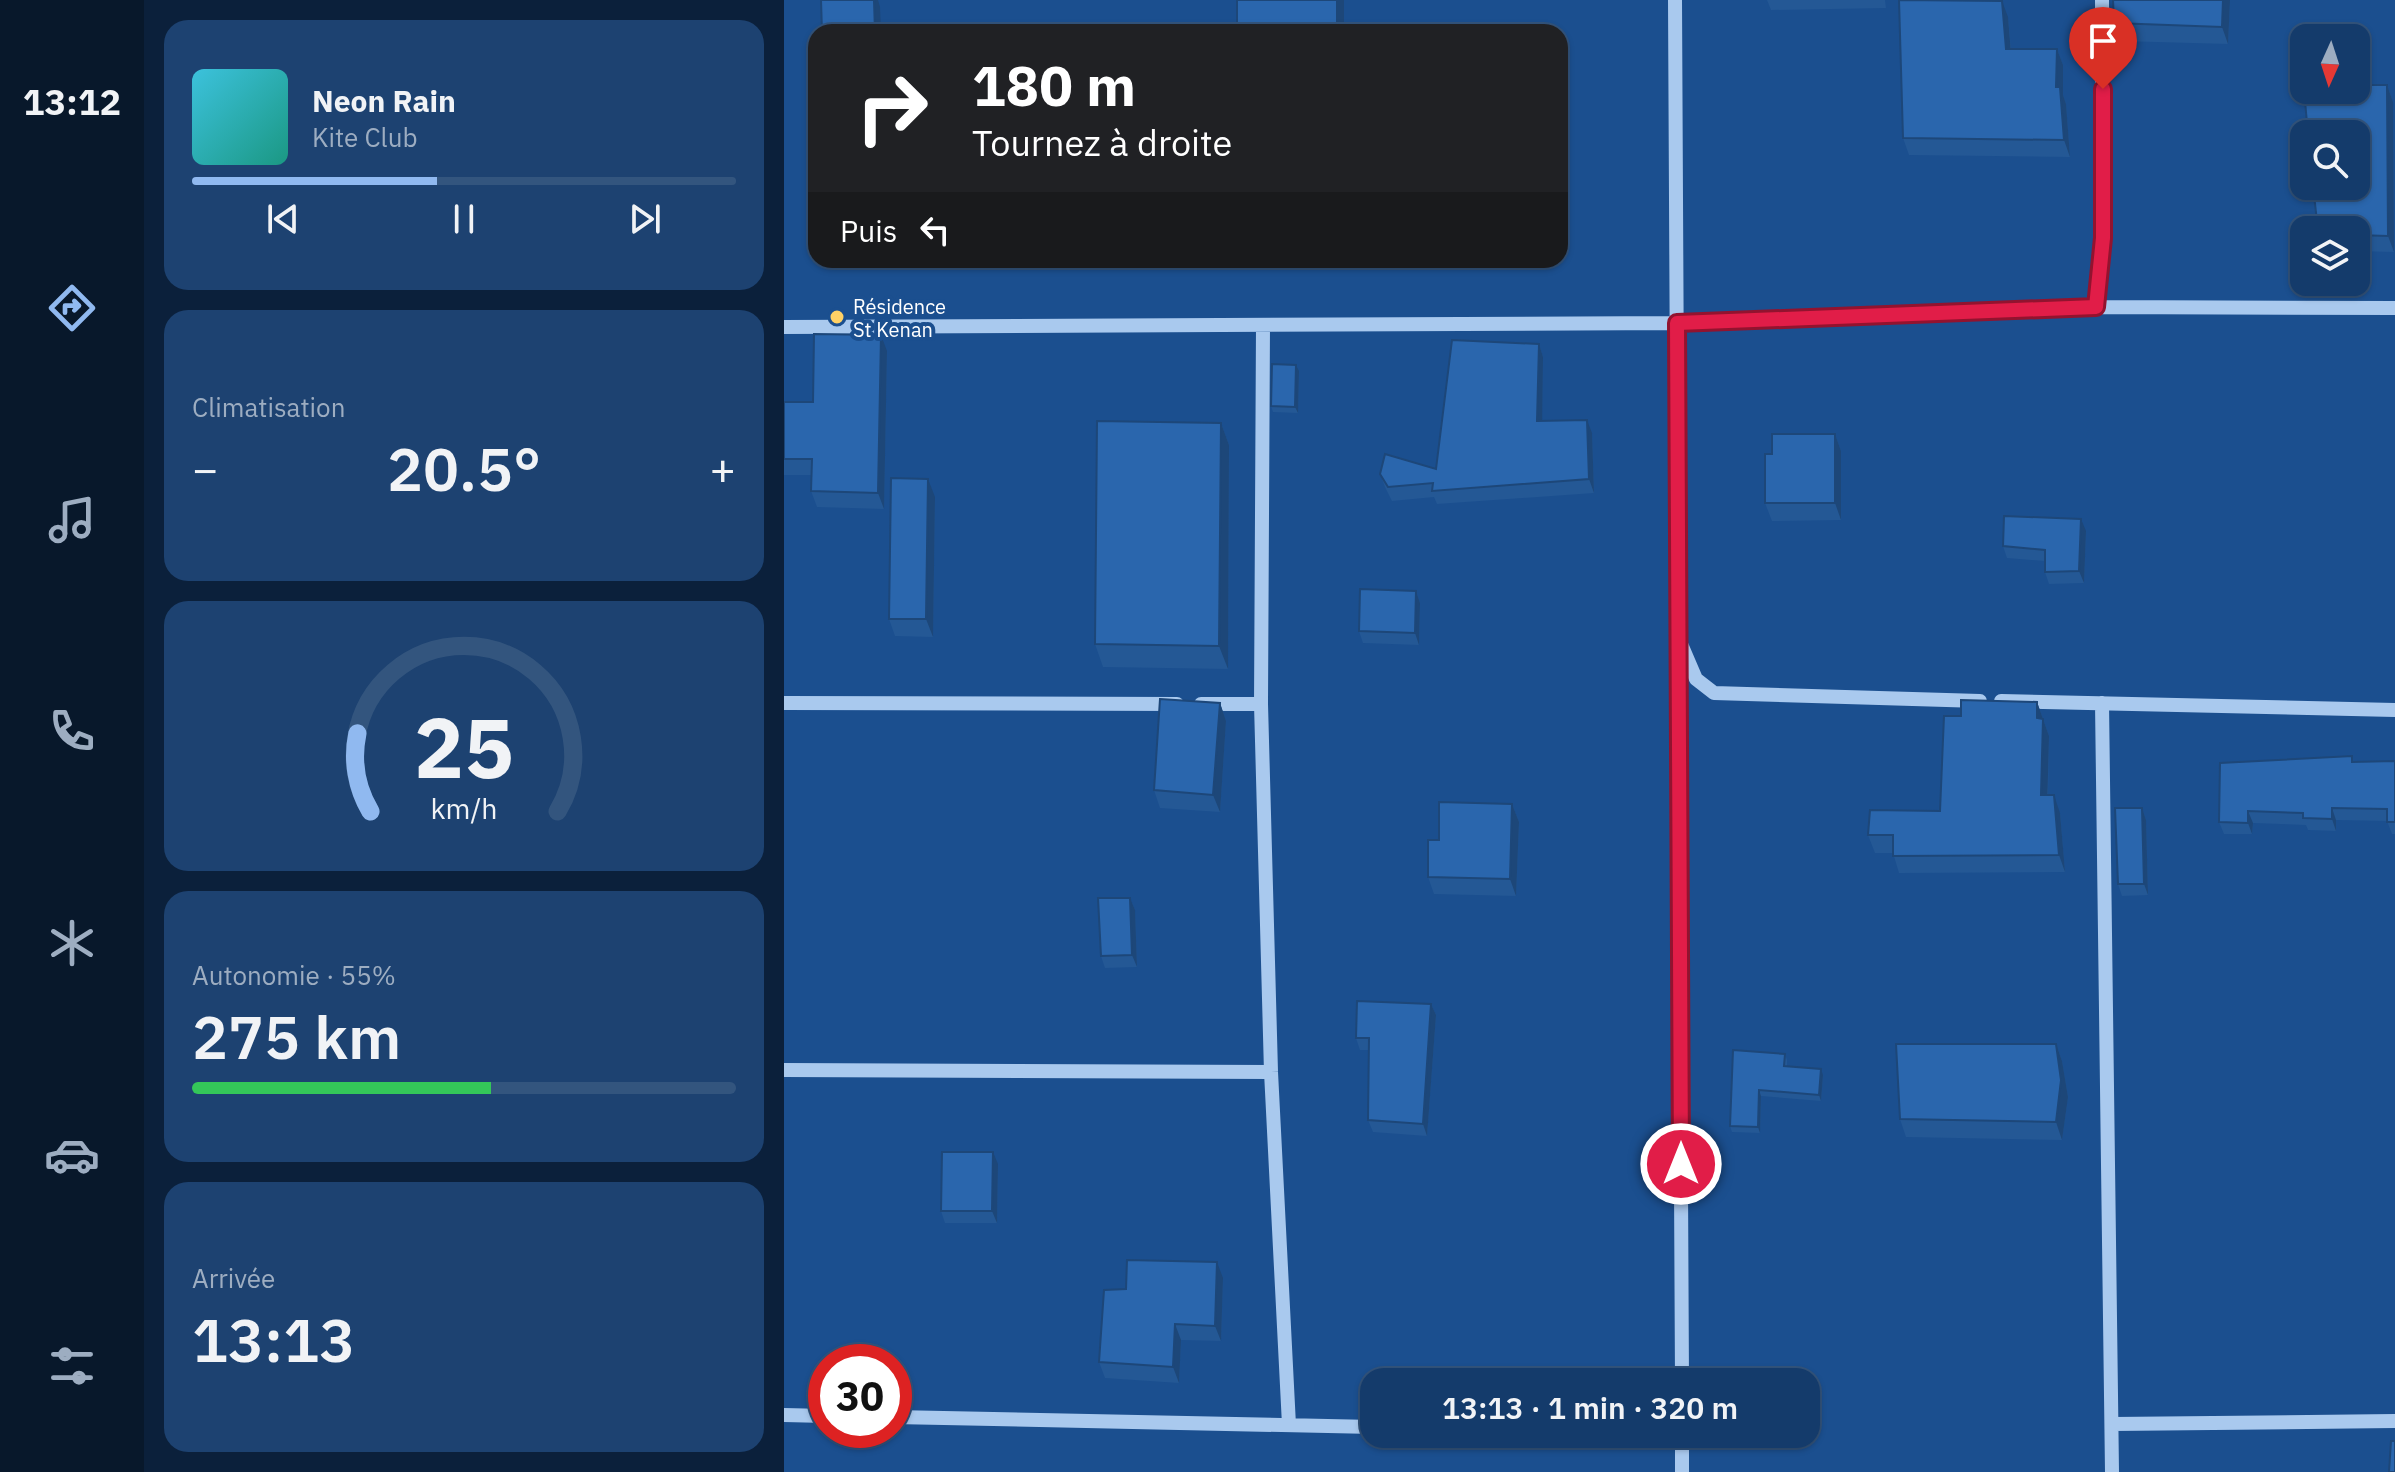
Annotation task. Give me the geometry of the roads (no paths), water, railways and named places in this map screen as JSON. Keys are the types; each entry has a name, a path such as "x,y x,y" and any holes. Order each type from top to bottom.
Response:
{"street":[{"path":"1675,0 1682,1368"},
{"path":"2096,307 2103,238 2102,0"},
{"path":"784,327 1677,323 2096,307 2395,308"},
{"path":"1263,325 1261,704 1269,888 1271,1072 1289,1425"},
{"path":"1678,636 1696,679 1714,693 2395,710"},
{"path":"784,703 1261,704"},
{"path":"2102,703 2112,1472"},
{"path":"784,1070 1271,1072"},
{"path":"784,1415 808,1416"},
{"path":"912,1417 1360,1427"},
{"path":"2113,1424 2395,1421"},
{"path":"1682,1448 1682,1472"}],"place":[{"name":"Résidence St Kenan","path":"837,317"}]}
